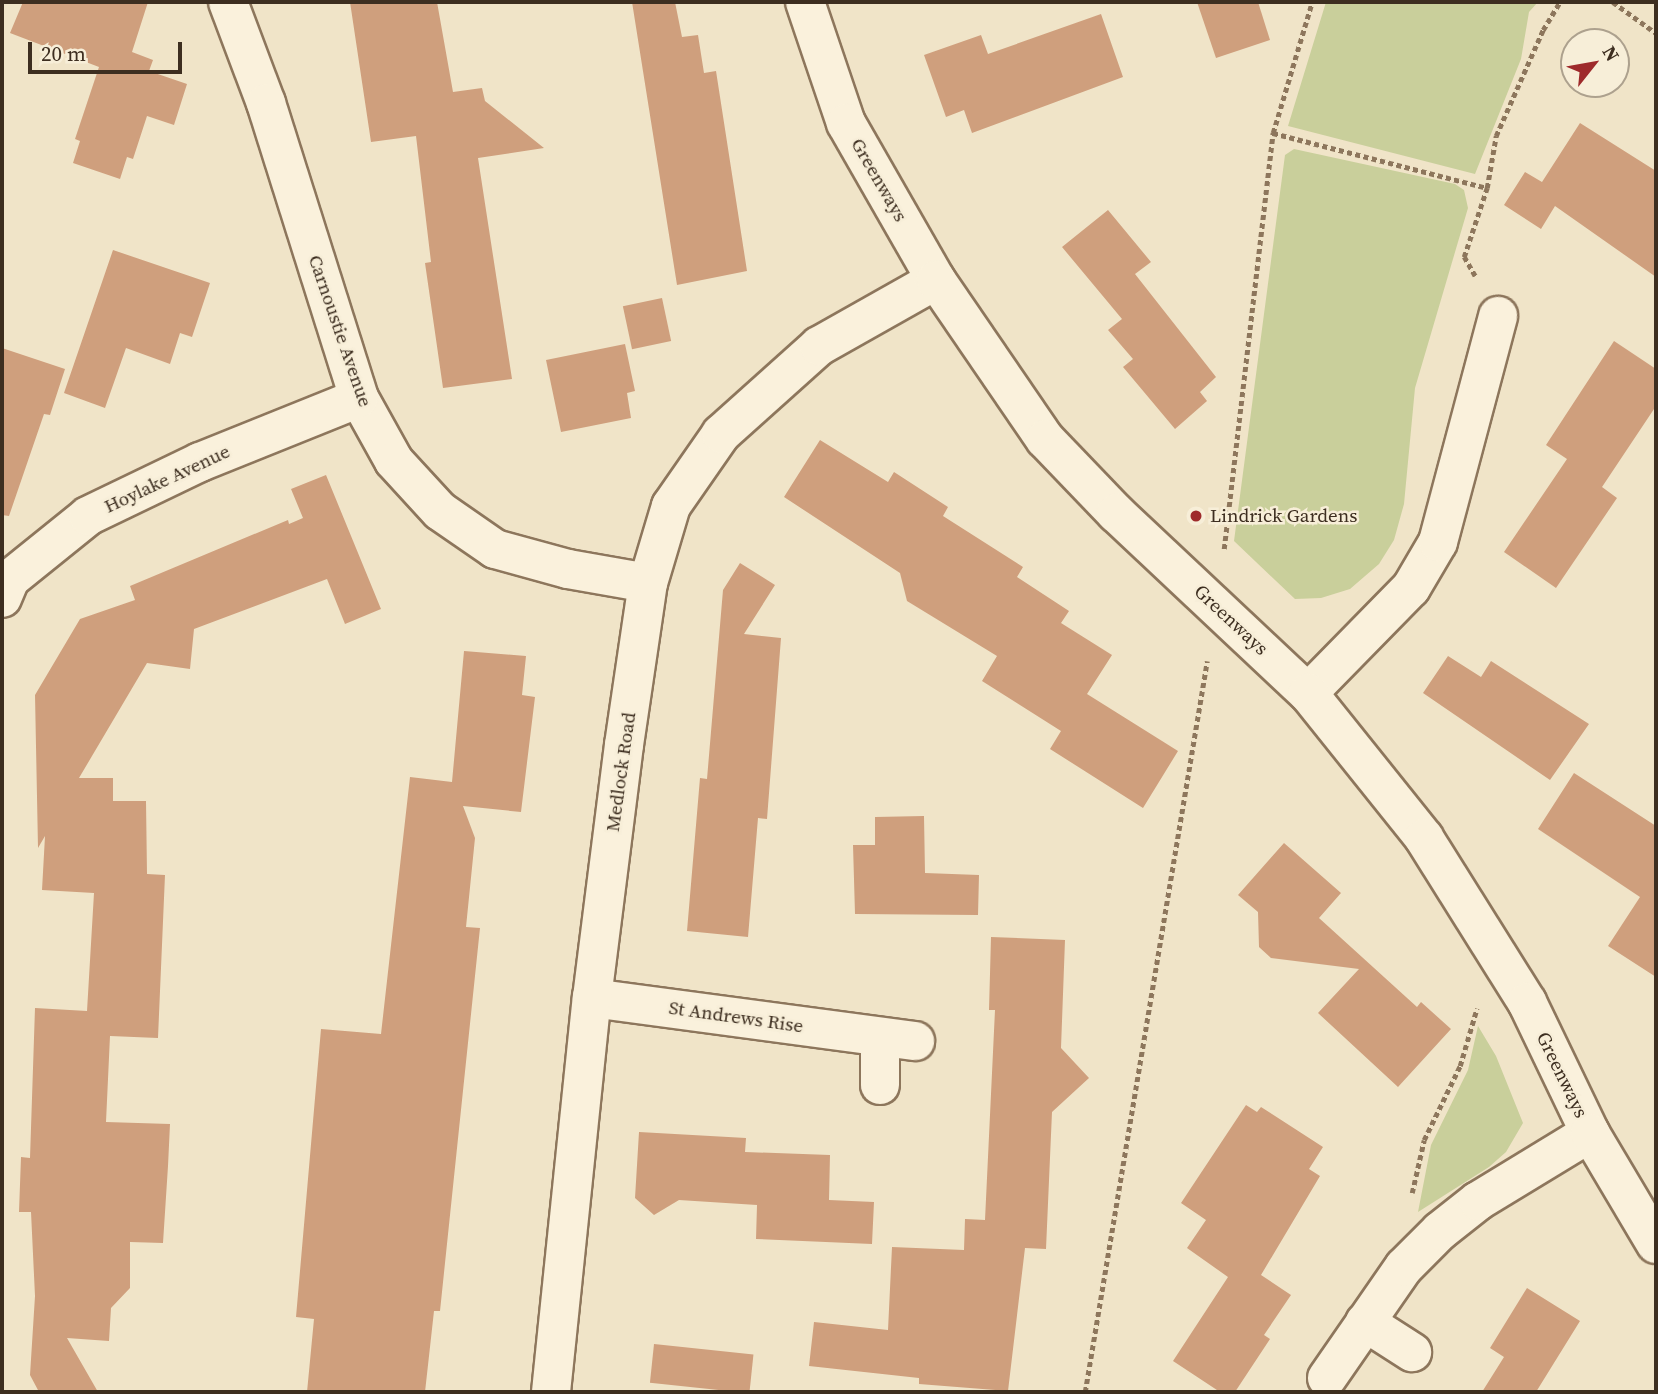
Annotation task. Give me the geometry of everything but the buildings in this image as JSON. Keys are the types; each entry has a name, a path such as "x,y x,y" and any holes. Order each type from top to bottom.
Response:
{"street":[{"name":"Carnoustie Avenue","path":"228,2 266,103 359,398 403,471 440,511 495,549 568,569 648,583"},
{"name":"Greenways","path":"805,2 846,123 936,280 1045,439 1116,513 1308,693 1424,838 1527,1002 1590,1133 1656,1244"},
{"name":"Medlock Road","path":"551,1392 592,998 648,583 671,506 720,434 819,346 936,280"},
{"path":"1308,693 1411,588 1438,542 1498,316"},
{"name":"Hoylake Avenue","path":"2,598 10,579 88,516 200,461 359,398"},
{"name":"St Andrews Rise","path":"592,998 898,1039 880,1085"},
{"path":"1327,1378 1404,1267 1478,1202 1590,1133"},
{"path":"1365,1322 1412,1352"}],"path":[{"path":"1085,1392 1217,606 1273,133 1312,2"},
{"path":"1498,316 1464,257 1487,188 1496,136 1543,30 1560,2"},
{"path":"1613,2 1656,33"},
{"path":"1273,133 1487,188"},
{"path":"1404,1267 1409,1205 1423,1140 1460,1066 1497,954"}],"green space":[{"path":"1326,2 1538,2 1529,12 1521,59 1475,174 1288,126"},
{"path":"1294,149 1455,184 1464,190 1468,208 1415,388 1404,504 1394,540 1379,564 1350,589 1321,598 1295,599 1234,541 1285,155"},
{"path":"1478,1026 1496,1056 1523,1123 1506,1152 1489,1167 1418,1212 1431,1145 1468,1070"}],"place":[{"name":"Lindrick Gardens","path":"1196,516"}]}
